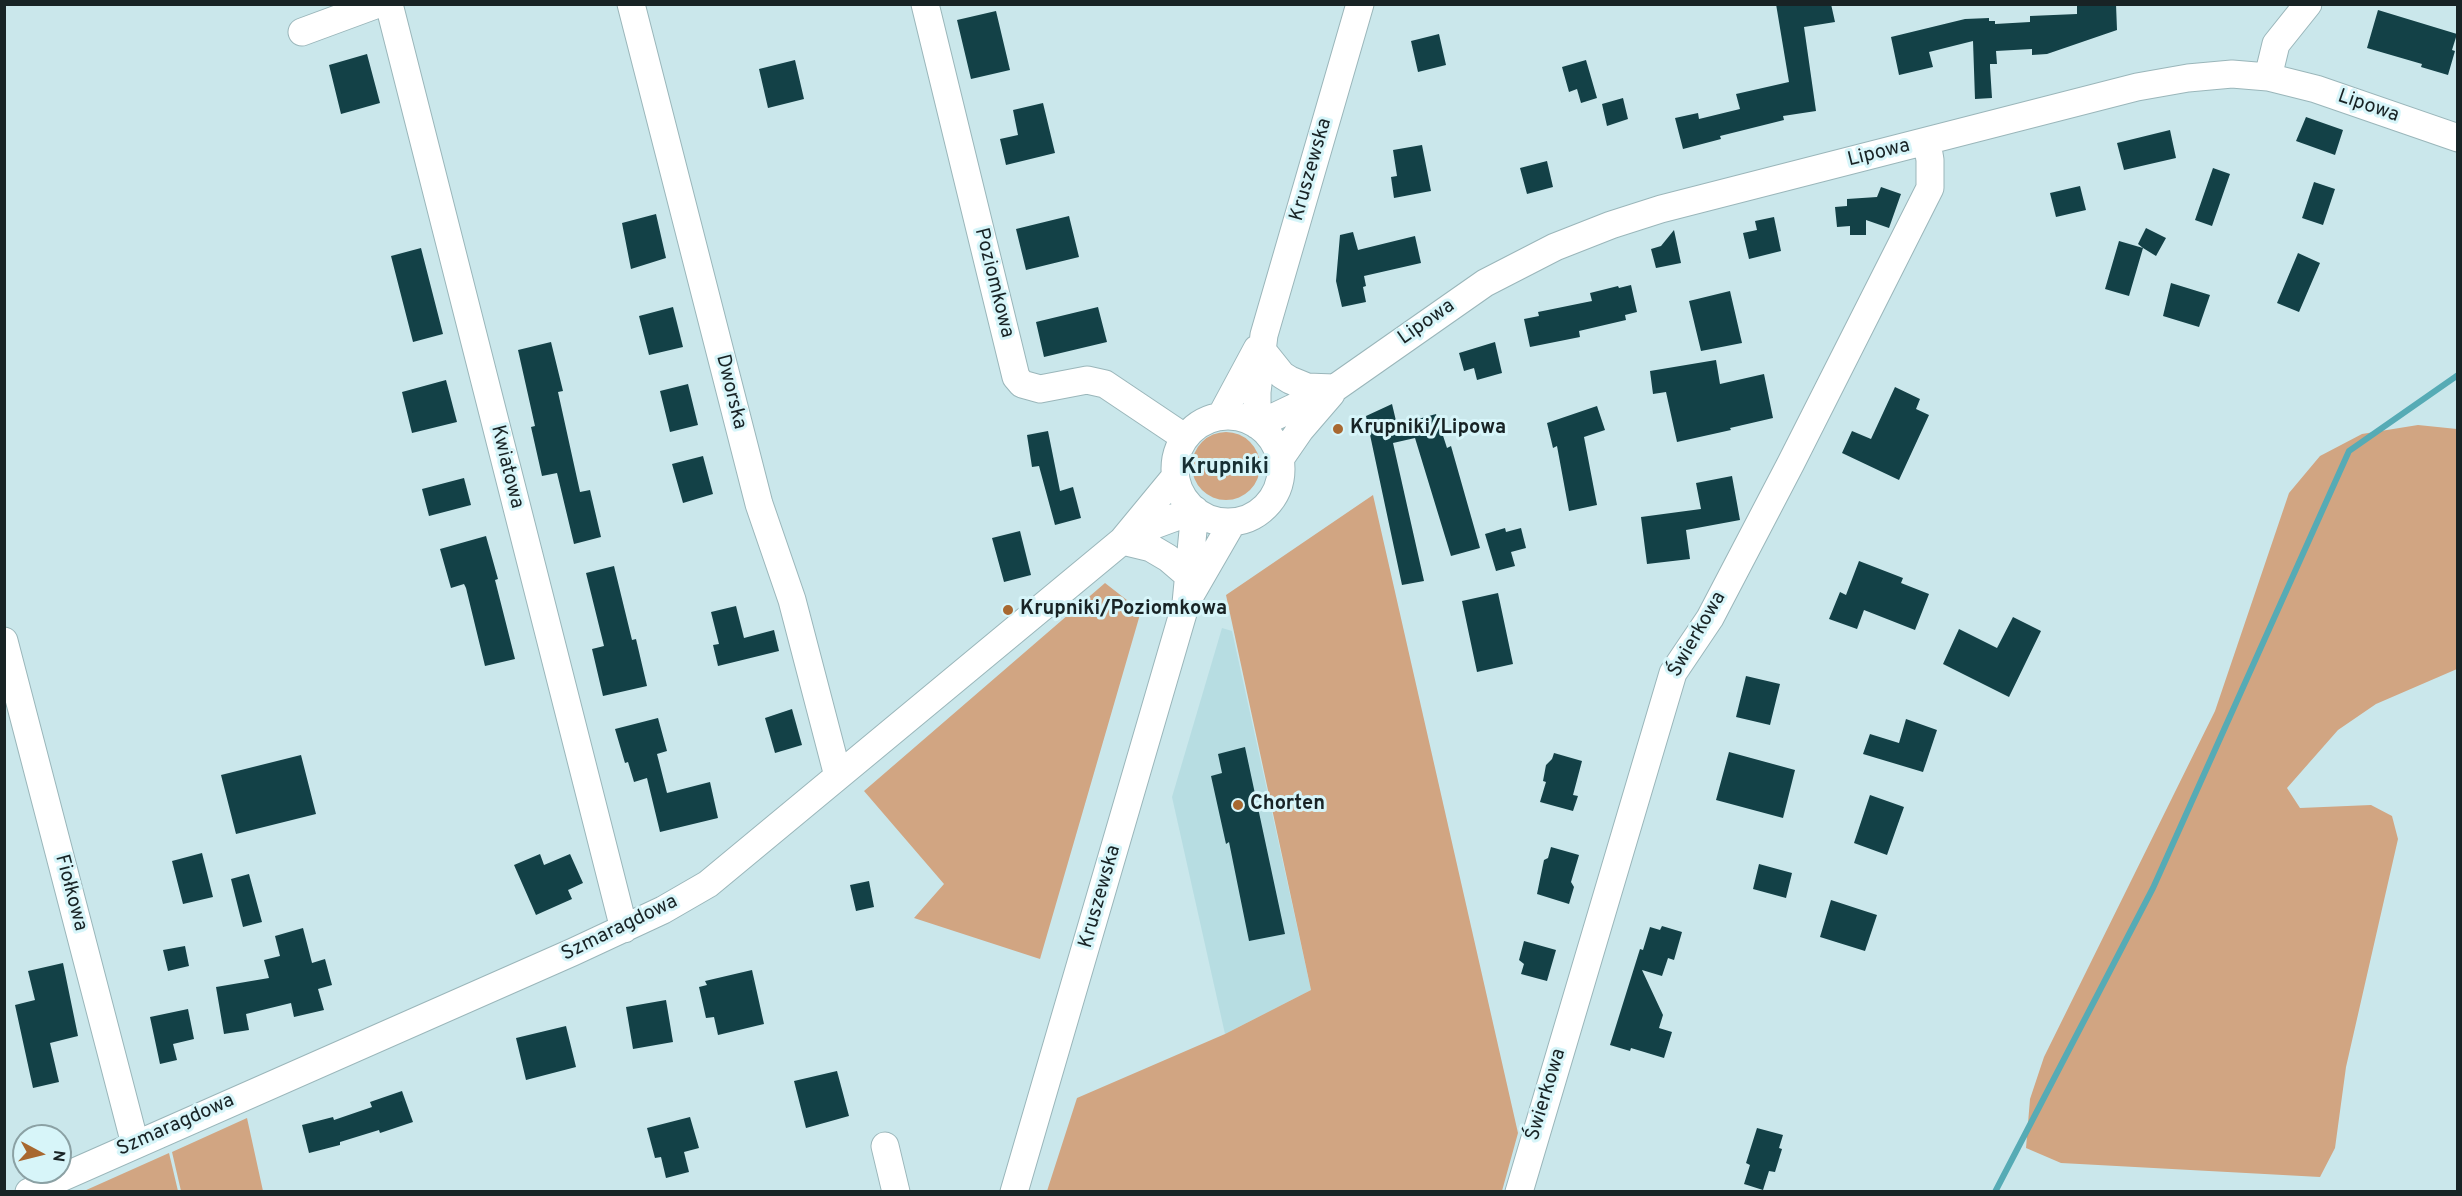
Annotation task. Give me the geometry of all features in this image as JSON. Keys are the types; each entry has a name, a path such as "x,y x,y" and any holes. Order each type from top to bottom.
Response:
{"street":[{"path":"302,32 378,4"},
{"name":"Kwiatowa","path":"389,4 624,929"},
{"name":"Dworska","path":"631,4 759,504 792,600 838,776"},
{"name":"Poziomkowa","path":"925,4 1016,377 1022,384 1040,389 1088,380 1105,384 1184,437"},
{"name":"Kruszewska","path":"1257,424 1257,392 1263,342 1360,4"},
{"path":"2268,77 2276,44 2308,4"},
{"name":"Lipowa","path":"1257,424 1335,388 1485,283 1554,247 1611,225 1661,209 2137,87 2222,75 2268,77 2316,89 2457,138"},
{"name":"Świerkowa","path":"1519,1191 1673,673 1715,609 1930,188 1930,160 1927,142"},
{"path":"1263,342 1282,375 1307,387 1335,388"},
{"name":"Kruszewska","path":"1221,416 1263,342"},
{"name":"Lipowa","path":"1280,459 1300,430 1335,388"},
{"path":"1221,416 1236,416 1257,424 1272,440 1280,459 1280,481 1270,500 1254,516 1232,523 1211,520 1195,510 1184,500 1174,478 1176,456 1184,437 1204,421 1221,416"},
{"name":"Szmaragdowa","path":"29,1191 624,929 708,884 1126,537 1174,478"},
{"name":"Szmaragdowa","path":"1126,537 1195,510"},
{"name":"Kruszewska","path":"1014,1191 1186,603 1195,510"},
{"name":"Kruszewska","path":"1186,603 1232,523"},
{"path":"1126,537 1168,558 1189,576"},
{"name":"Fiołkowa","path":"4,641 135,1144"},
{"path":"885,1146 896,1191"}],"shaded area":[{"path":"2418,425 2457,429 2457,669 2376,704 2338,730 2287,788 2300,808 2371,805 2392,816 2398,839 2346,1067 2335,1148 2320,1177 2061,1163 2026,1148 2030,1099 2044,1057 2215,711 2289,493 2320,456 2362,434"},
{"path":"1226,432 1239,435 1250,442 1257,453 1260,466 1257,479 1250,490 1239,497 1226,500 1213,497 1202,490 1195,479 1192,466 1195,453 1202,442 1213,435"},
{"path":"1373,495 1518,1133 1502,1191 1047,1191 1077,1098 1225,1034 1311,990 1226,595"},
{"path":"1105,583 1141,611 1040,959 914,918 944,884 864,791"},
{"path":"1222,628 1232,631 1311,990 1225,1034 1172,797"},
{"path":"247,1118 263,1191 181,1191 172,1152"},
{"path":"169,1153 178,1191 84,1191"}],"building":[{"path":"1776,4 1831,4 1835,22 1804,27 1816,111 1783,116 1784,120 1720,136 1721,139 1683,149 1675,118 1698,113 1699,119 1740,109 1736,94 1789,82"},
{"path":"2077,4 2116,4 2117,30 2047,54 2032,55 2032,49 1996,51 1997,64 1990,64 1992,98 1975,99 1973,41 1929,52 1933,67 1899,75 1891,37 1965,19 1989,18 1989,21 1995,21 1995,24 2030,22 2030,16 2077,14"},
{"path":"2378,10 2457,34 2448,75 2421,67 2422,64 2367,48"},
{"path":"996,11 1010,70 971,79 957,20"},
{"path":"1439,34 1446,65 1418,72 1411,41"},
{"path":"367,54 380,103 341,114 329,65"},
{"path":"795,60 804,99 768,108 759,69"},
{"path":"1586,60 1597,98 1581,103 1577,89 1569,92 1562,67"},
{"path":"1623,98 1628,119 1607,126 1602,104"},
{"path":"1043,103 1055,153 1006,165 1000,139 1018,135 1013,110"},
{"path":"2306,117 2343,130 2335,155 2296,141"},
{"path":"2170,130 2176,158 2124,170 2117,143"},
{"path":"1422,145 1431,191 1394,198 1391,177 1397,176 1393,150"},
{"path":"1547,161 1553,187 1527,194 1520,168"},
{"path":"2213,168 2230,174 2212,226 2195,220"},
{"path":"2314,182 2335,189 2323,225 2302,218"},
{"path":"2080,186 2086,210 2056,217 2050,193"},
{"path":"1881,187 1901,194 1889,228 1866,220 1866,235 1850,235 1850,226 1837,227 1835,207 1847,206 1847,199 1877,197"},
{"path":"656,214 666,258 631,269 622,223"},
{"path":"1069,216 1079,257 1026,270 1016,229"},
{"path":"1774,217 1781,251 1749,259 1743,233 1757,230 1755,221"},
{"path":"2146,228 2166,238 2156,256 2138,244"},
{"path":"1674,230 1681,263 1656,268 1651,249 1661,246"},
{"path":"1353,232 1358,250 1415,236 1421,263 1364,276 1366,286 1363,287 1366,302 1342,307 1336,281 1340,235"},
{"path":"2119,241 2143,248 2129,296 2105,289"},
{"path":"421,248 443,334 413,342 391,256"},
{"path":"2298,253 2320,263 2299,312 2277,303"},
{"path":"2171,283 2210,295 2199,327 2163,316"},
{"path":"1631,285 1637,312 1625,315 1626,320 1579,331 1580,337 1530,347 1524,319 1539,316 1538,312 1592,301 1590,293"},
{"path":"1730,291 1742,343 1701,351 1689,301"},
{"path":"673,307 683,347 649,355 639,316"},
{"path":"1098,307 1107,342 1044,357 1036,322"},
{"path":"551,342 563,391 558,392 580,492 590,490 601,537 574,544 557,473 542,476 531,427 535,426 518,350"},
{"path":"1495,342 1502,373 1477,380 1474,368 1464,371 1459,353"},
{"path":"1716,360 1720,384 1764,374 1773,418 1677,442 1666,392 1653,394 1650,371"},
{"path":"446,380 457,422 412,433 402,392"},
{"path":"688,384 698,425 670,432 660,391"},
{"path":"1895,387 1920,399 1916,409 1929,415 1899,480 1842,453 1852,431 1871,439"},
{"path":"1392,404 1397,425 1436,414 1447,448 1451,446 1480,548 1451,556 1415,438 1393,443 1424,581 1402,585 1366,416"},
{"path":"1597,406 1605,430 1584,437 1597,505 1569,511 1557,446 1553,448 1547,423"},
{"path":"1048,431 1060,491 1073,487 1081,518 1055,525 1039,466 1032,467 1027,435"},
{"path":"703,456 713,494 683,503 672,464"},
{"path":"1732,476 1740,520 1686,530 1690,559 1647,564 1641,517 1701,509 1696,483"},
{"path":"464,478 471,505 429,516 422,489"},
{"path":"1505,528 1506,532 1521,528 1526,548 1511,552 1515,566 1496,571 1485,534"},
{"path":"1020,531 1031,575 1004,582 992,538"},
{"path":"486,536 498,579 495,580 515,659 485,666 466,588 464,584 451,588 440,549"},
{"path":"1859,561 1903,578 1901,583 1929,594 1915,630 1864,610 1857,629 1829,619 1840,592 1846,595"},
{"path":"614,566 632,640 636,639 647,686 603,696 592,649 604,646 586,573"},
{"path":"1498,593 1513,664 1477,672 1462,601"},
{"path":"736,606 744,638 774,630 779,651 718,666 713,645 719,644 711,612"},
{"path":"2013,617 2041,631 2009,697 1943,664 1959,629 1997,648"},
{"path":"1746,676 1780,684 1770,725 1736,717"},
{"path":"792,709 802,745 775,753 765,718"},
{"path":"658,718 667,751 657,754 667,793 710,782 718,818 660,832 647,778 634,782 628,762 625,763 615,729"},
{"path":"1906,719 1937,730 1923,772 1863,754 1870,734 1899,743"},
{"path":"1245,747 1285,934 1249,941 1229,842 1226,844 1211,776 1222,773 1218,754"},
{"path":"1729,752 1795,770 1783,818 1716,800"},
{"path":"1554,753 1582,761 1573,795 1578,796 1573,811 1540,802 1546,782 1543,781 1546,765"},
{"path":"301,755 316,814 236,834 221,775"},
{"path":"1870,795 1904,807 1887,855 1854,843"},
{"path":"1551,847 1579,855 1571,882 1574,887 1569,904 1537,894 1544,860 1548,858"},
{"path":"202,853 213,897 183,904 172,861"},
{"path":"540,854 544,865 570,854 583,883 568,890 572,899 536,915 514,865"},
{"path":"1759,864 1792,873 1786,898 1753,889"},
{"path":"249,874 262,922 243,927 231,879"},
{"path":"869,881 874,907 856,911 850,885"},
{"path":"1831,900 1877,915 1865,951 1820,937"},
{"path":"1662,926 1682,932 1674,960 1668,958 1662,976 1642,970 1663,1015 1659,1028 1672,1032 1664,1058 1631,1048 1630,1051 1610,1045 1640,949 1643,950 1650,927 1660,930"},
{"path":"303,928 312,963 325,959 332,985 318,989 324,1010 294,1017 291,1003 246,1014 249,1030 224,1034 216,987 269,978 264,960 280,956 275,936"},
{"path":"1524,941 1556,950 1547,981 1521,974 1524,964 1519,960"},
{"path":"185,946 189,966 168,971 163,950"},
{"path":"63,963 78,1036 50,1043 59,1082 33,1088 15,1005 35,1000 28,971"},
{"path":"752,970 764,1024 718,1035 714,1017 706,1018 699,987 707,985 705,981"},
{"path":"666,1000 673,1042 633,1049 626,1007"},
{"path":"188,1009 194,1039 173,1044 177,1060 160,1064 150,1017"},
{"path":"566,1026 576,1067 526,1080 516,1038"},
{"path":"837,1071 849,1116 806,1128 794,1081"},
{"path":"402,1091 413,1122 380,1133 379,1130 340,1142 340,1145 309,1153 302,1125 333,1117 334,1120 372,1107 370,1102"},
{"path":"690,1117 699,1148 684,1152 689,1172 666,1178 661,1157 655,1158 647,1128"},
{"path":"1757,1128 1783,1135 1779,1148 1782,1149 1775,1172 1769,1171 1763,1190 1744,1184 1750,1165 1746,1163"}],"waterway":[{"path":"1995,1192 2153,888 2349,451 2458,375"}],"place":[{"name":"Krupniki/Lipowa","path":"1338,429"},
{"name":"Krupniki/Poziomkowa","path":"1008,610"},
{"name":"Chorten","path":"1238,805"}],"district":[{"name":"Krupniki","path":"1225,469"}]}
